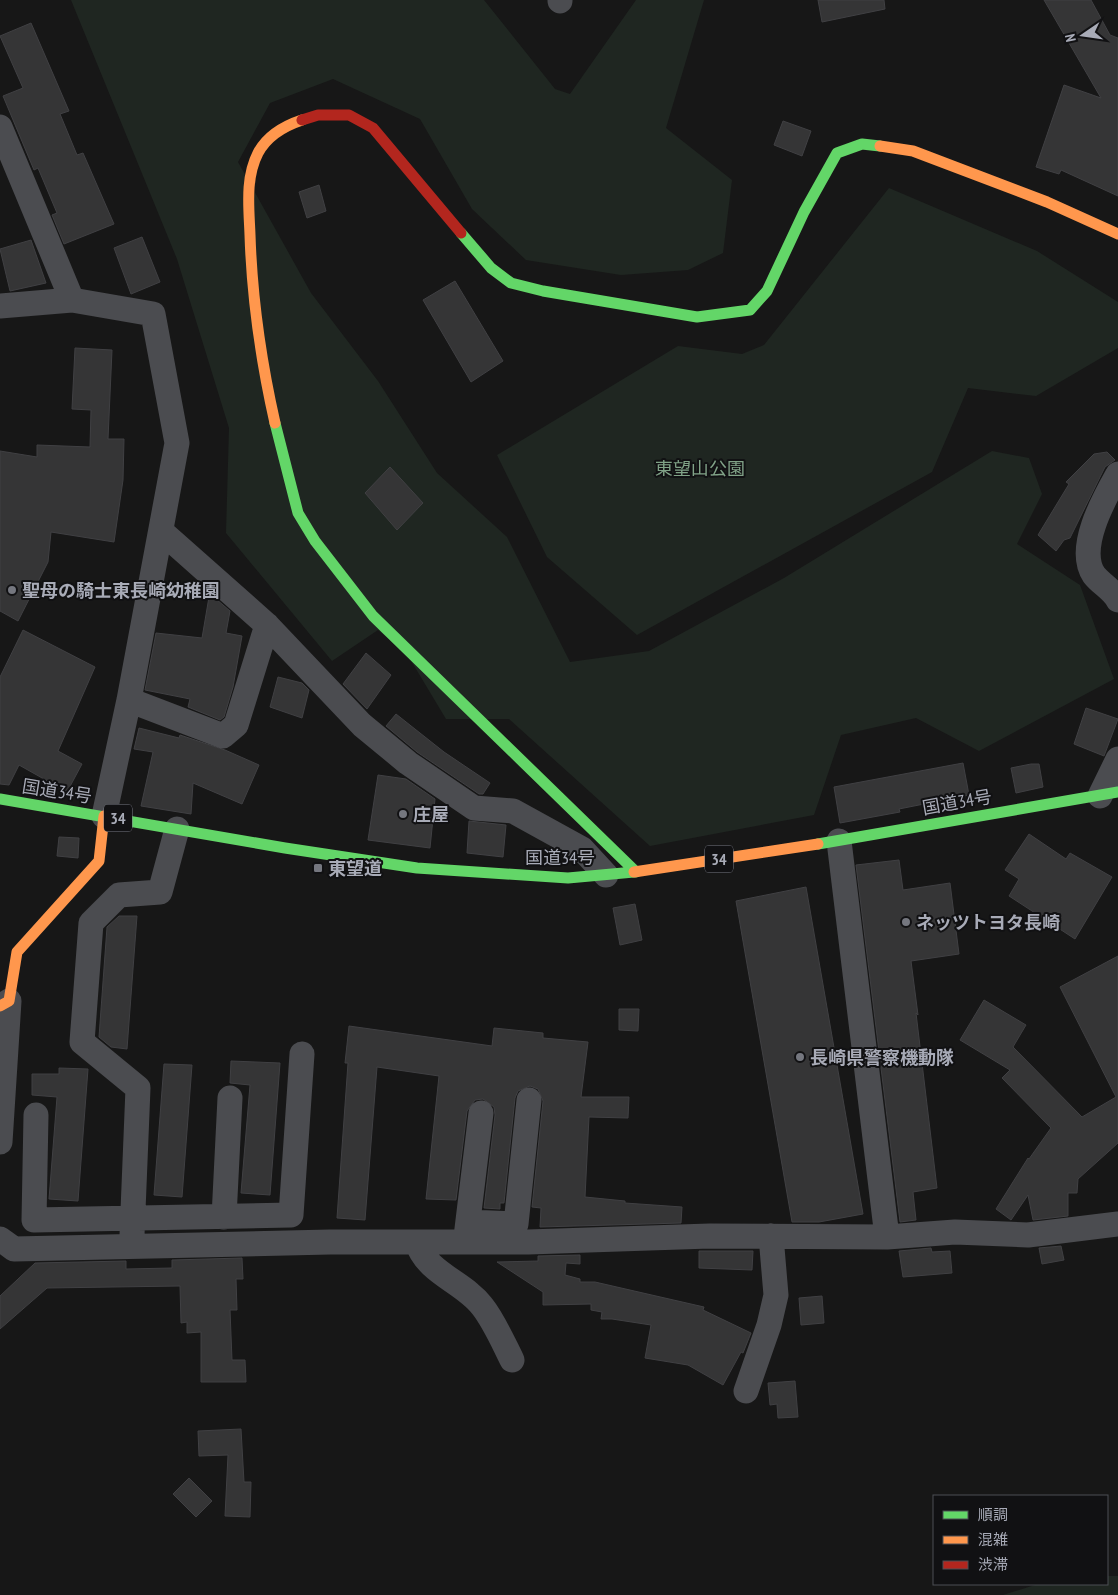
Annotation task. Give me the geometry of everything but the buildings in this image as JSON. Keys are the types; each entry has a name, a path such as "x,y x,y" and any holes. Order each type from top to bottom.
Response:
{"main road":[{"path":"636,872 373,616 315,540 298,513 281,456 267,388 252,287 248,192 254,162 259,151 278,130 293,123 318,115 349,115 373,128 491,268 512,282 543,291 697,316 750,310 768,291 804,212 836,153 862,144 913,151 1047,202 1118,234"},
{"name":"国道34号","path":"0,799 417,868 568,878 636,872 839,841 1109,794"},
{"path":"4,1004 17,952 99,861 104,816"}],"street":[{"path":"0,128 72,300"},
{"path":"0,306 72,300 153,314 177,443 129,700 104,816"},
{"path":"1118,474 1091,534 1086,554 1094,575 1118,600"},
{"path":"161,531 267,625 362,725 408,762 474,808 513,811 582,849 606,874"},
{"path":"129,700 223,736 236,725 267,625"},
{"path":"1109,794 1118,759"},
{"path":"132,1247 138,1088 82,1042 91,922 119,895 160,892 177,829"},
{"path":"839,841 887,1237"},
{"path":"0,1142 4,1004"},
{"path":"36,1115 34,1220 291,1215 302,1054"},
{"path":"224,1217 230,1098"},
{"path":"0,1239 14,1249 330,1242 417,1242 516,1224 529,1100"},
{"path":"466,1232 481,1113"},
{"path":"466,1232 887,1237 955,1232 1028,1235 1118,1224"},
{"path":"746,1391 770,1325 776,1294 771,1236"},
{"path":"417,1242 420,1252 435,1268 482,1305 512,1360"}],"green space":[{"path":"71,0 484,0 555,89 570,94 636,0 704,0 666,128 732,180 723,253 688,270 621,275 526,260 472,209 420,119 333,79 270,103 238,162 311,293 378,381 437,473 507,537 570,662 649,651 784,578 992,451 1029,458 1042,494 1017,544 1080,585 1114,679 979,751 916,718 841,735 814,815 650,846 509,719 446,719 407,654 378,630 332,661 226,533 229,428 177,259"},
{"name":"東望山公園","path":"889,188 1037,251 1118,302 1118,348 1036,396 968,388 932,472 637,635 547,557 497,455 678,346 742,354 764,345"},
{"path":"1108,1576 1118,1576 1118,1595 1003,1595 1035,1585 1108,1585"}],"traffic: fast":[{"path":"461,233 491,268 511,283 543,291 697,317 750,310 767,291 804,212 837,153 862,144 880,146"},
{"path":"275,423 298,513 315,541 373,616 636,872"},
{"path":"818,844 1118,792"},
{"path":"0,799 285,848 417,868 568,878 634,872"}],"traffic: slow":[{"path":"275,423 261,353 255,306 251,259 249,183 258,153 266,142 289,125 302,120"},
{"path":"880,146 913,151 1047,202 1118,234"},
{"path":"0,1006 9,1001 17,952 99,861 104,816"},
{"path":"634,872 818,844"}],"traffic: jam":[{"path":"302,120 318,115 349,115 373,128 461,233"}],"place":[{"name":"聖母の騎士東長崎幼稚園","path":"12,590"},
{"name":"庄屋","path":"403,814"},
{"name":"東望道","path":"318,868"},
{"name":"ネッツトヨタ長崎","path":"906,922"},
{"name":"長崎県警察機動隊","path":"800,1057"}]}
